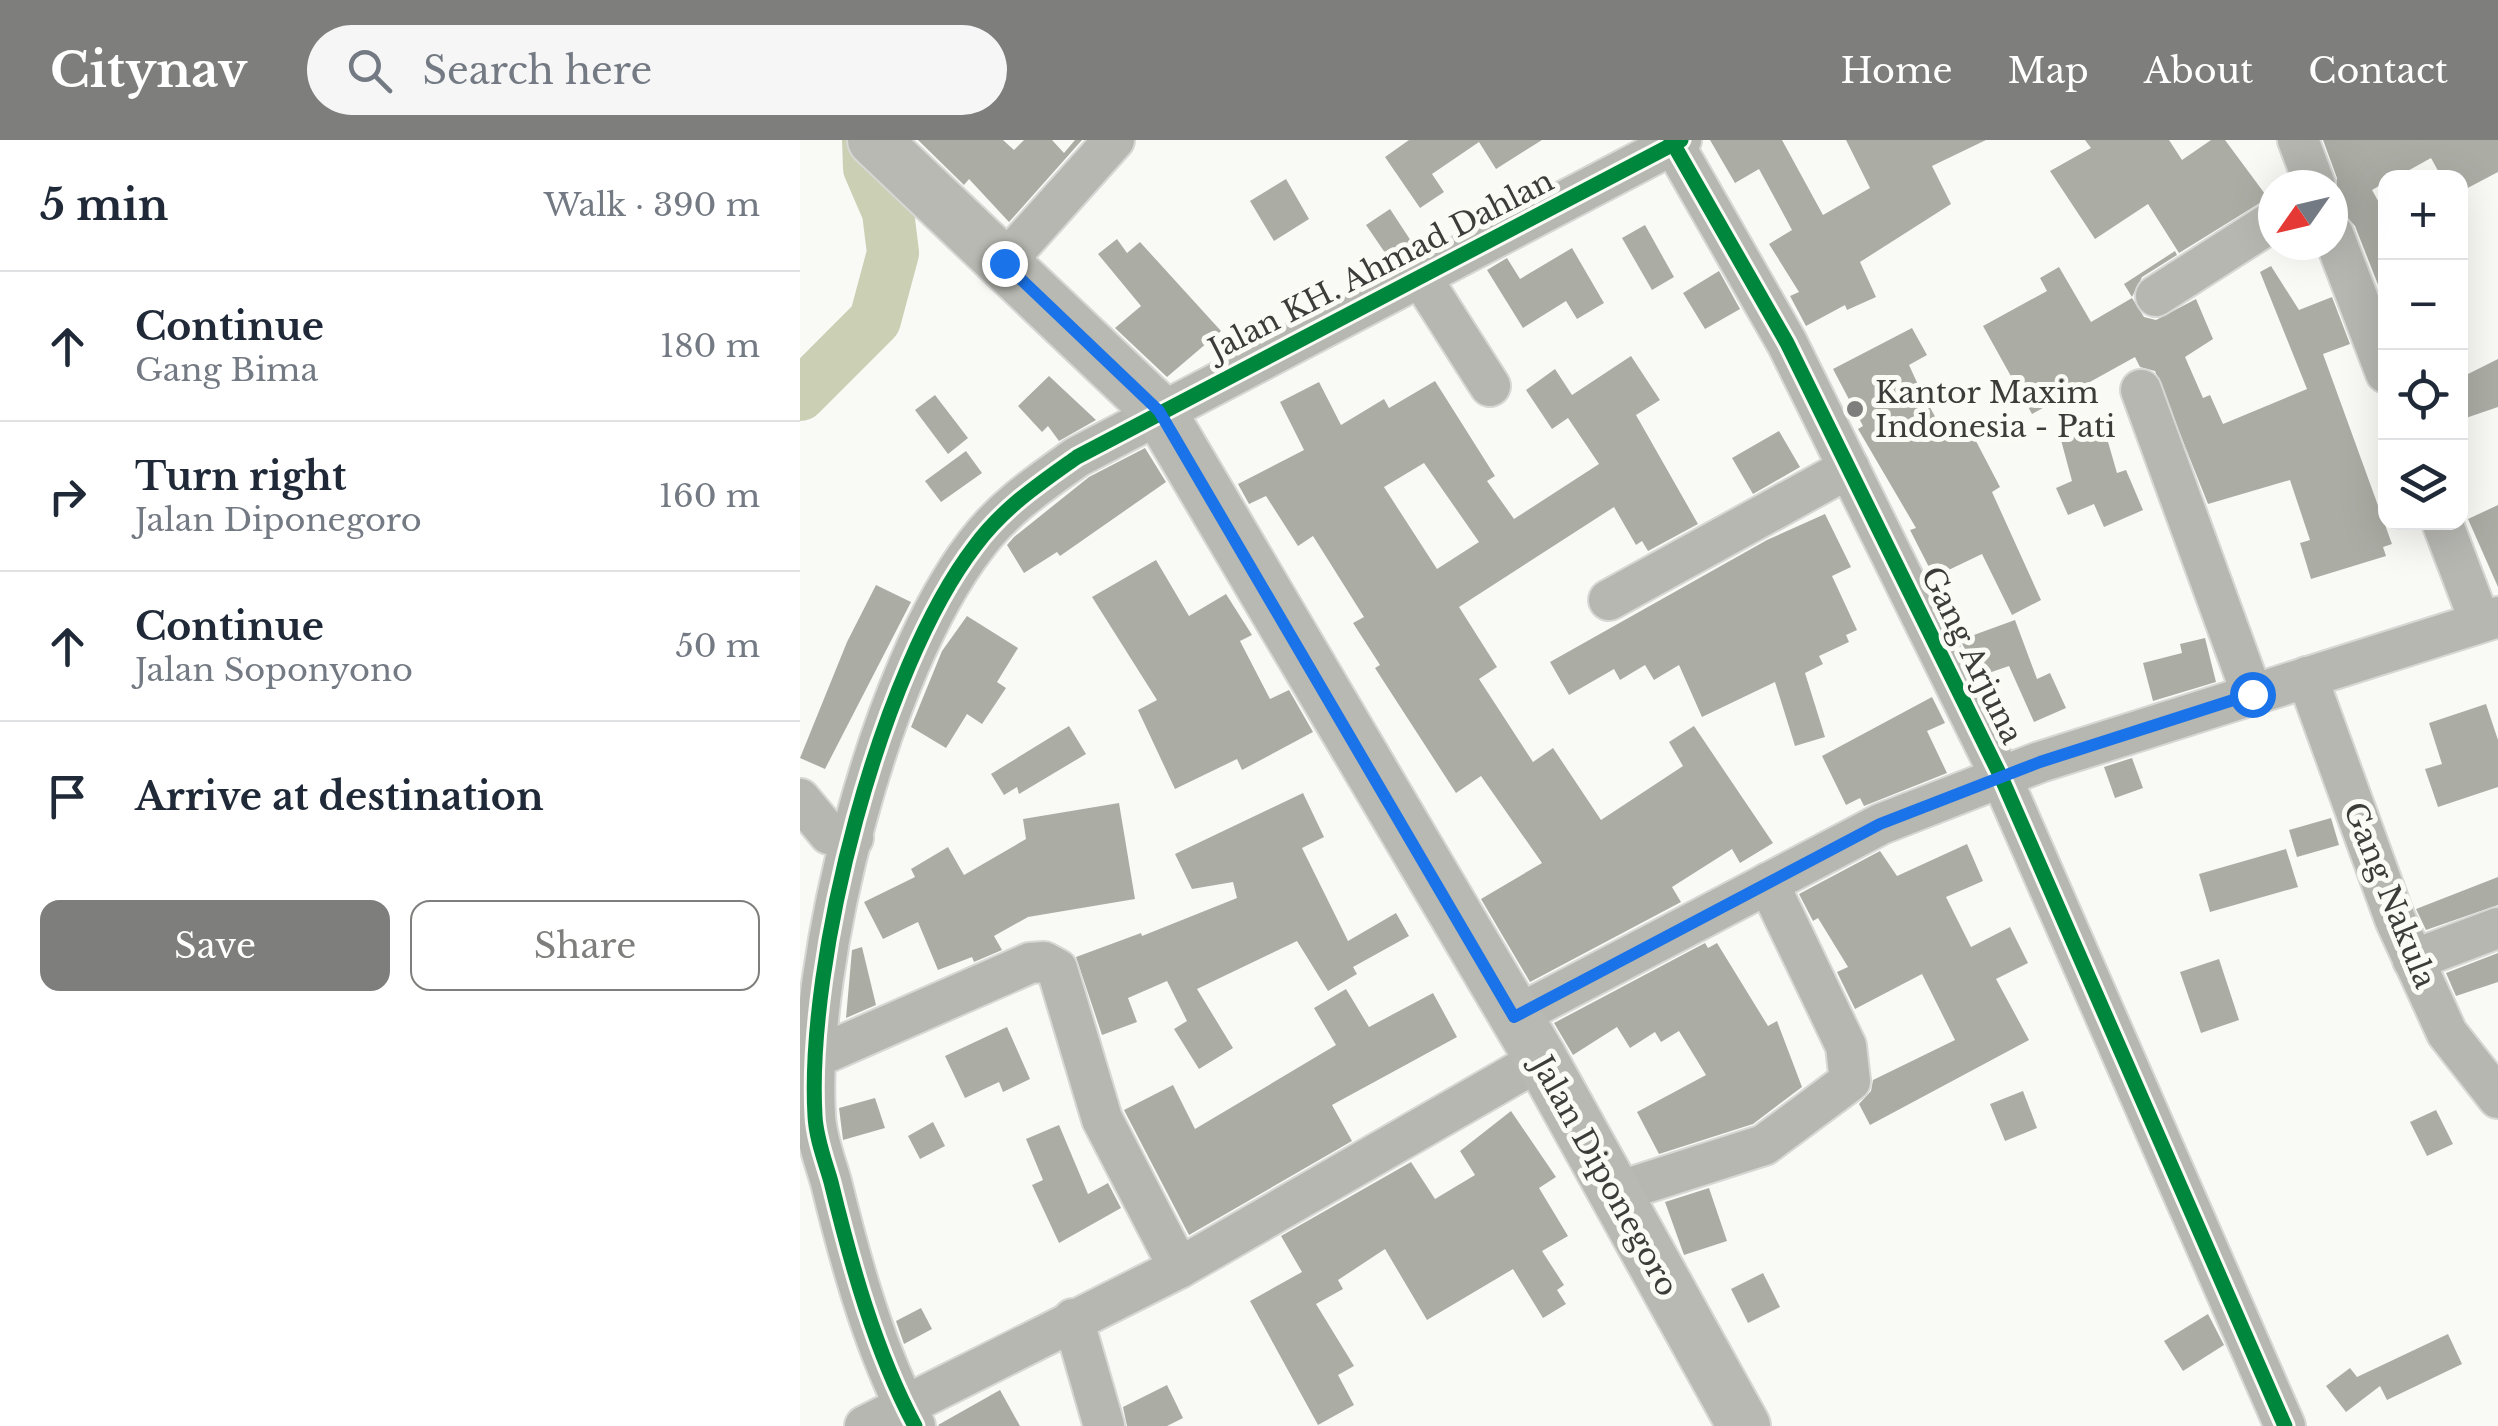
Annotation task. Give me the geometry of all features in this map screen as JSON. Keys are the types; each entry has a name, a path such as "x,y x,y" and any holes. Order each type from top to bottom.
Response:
{"main road":[{"name":"Jalan Diponegoro","path":"883,148 1159,411 1528,1038 1744,1426"}],"street":[{"path":"1004,263 1114,140"},
{"path":"2298,140 2309,170"},
{"name":"Jalan KH. Ahmad Dahlan","path":"909,1415 844,1234 815,1120 809,1064 836,894 888,719 947,588 975,546 1011,504 1078,457 1675,141"},
{"name":"Gang Arjuna","path":"1675,141 1787,343 2002,776 2285,1426"},
{"path":"2156,296 2258,231"},
{"path":"2343,260 2378,352"},
{"path":"1420,276 1490,386"},
{"path":"2141,390 2252,694"},
{"path":"1609,600 1849,468"},
{"path":"865,1426 909,1415 1073,1320 1180,1268 1768,883 1880,824 2002,776 2489,620 2446,530"},
{"name":"Gang Nakula","path":"2307,677 2414,960 2446,1033 2498,1098"},
{"path":"800,798 828,834 853,838"},
{"path":"1614,1193 1764,1145 1850,1082 1846,1046 1768,883"},
{"path":"2414,960 2498,928"},
{"path":"809,1064 1030,963 1044,962 1057,969 1102,1120 1180,1268"},
{"path":"1073,1320 1104,1426"}],"building":[{"path":"918,140 1003,140 1014,150 1024,140 1052,140 1064,153 1075,140 1082,140 1009,222 969,179 964,185"},
{"path":"1409,140 1542,140 1496,169 1479,142 1432,174 1444,192 1420,208 1385,157"},
{"path":"1710,140 1782,140 1823,215 1870,188 1846,140 1986,140 1932,166 1951,204 1860,262 1876,297 1847,310 1845,305 1806,326 1790,296 1799,292 1769,244 1792,230 1759,169 1735,183"},
{"path":"2085,140 2169,140 2182,160 2211,140 2225,140 2258,185 2258,204 2179,253 2148,204 2095,239 2050,171 2091,148"},
{"path":"2323,140 2498,140 2498,172 2468,188 2468,170 2438,170 2431,158 2409,170 2378,170 2378,187 2372,190 2378,201 2378,285 2355,226 2348,218 2348,170 2334,170"},
{"path":"1286,179 1309,219 1274,241 1250,201"},
{"path":"1390,209 1413,244 1390,260 1366,225"},
{"path":"1645,225 1674,277 1652,290 1622,238"},
{"path":"1117,239 1127,253 1140,242 1221,331 1167,377 1115,328 1141,306 1098,254"},
{"path":"1572,248 1604,303 1577,319 1566,301 1523,328 1487,270 1507,258 1520,279"},
{"path":"2175,251 2177,255 2142,277 2132,297 2124,284"},
{"path":"2271,266 2299,310 2332,297 2350,344 2323,354 2378,505 2378,530 2387,530 2392,544 2383,547 2386,556 2311,579 2300,543 2310,540 2290,480 2208,504 2155,371 2140,367 2135,357 2032,414 1983,326 2047,291 2040,278 2059,267 2091,322 2132,298 2144,317 2156,320 2196,299 2213,339 2185,357 2203,398 2210,395 2223,424 2307,389 2260,272"},
{"path":"1719,271 1740,309 1705,329 1683,293"},
{"path":"1912,328 1927,355 1909,365 1920,389 1944,433 1966,422 2000,487 1992,492 2041,600 2012,615 1982,554 1934,577 1910,530 1916,528 1858,429 1863,426 1833,369"},
{"path":"1631,356 1660,400 1636,415 1698,524 1648,551 1642,541 1636,545 1614,507 1459,607 1497,667 1479,679 1533,762 1553,748 1601,820 1683,766 1669,742 1694,726 1773,843 1740,863 1732,849 1672,887 1681,902 1530,982 1481,899 1542,863 1481,776 1456,793 1375,668 1380,665 1353,623 1364,617 1313,536 1298,546 1266,496 1249,504 1238,484 1304,450 1280,402 1319,382 1341,425 1384,399 1389,408 1435,381 1495,476 1487,481 1514,519 1599,464 1568,418 1552,429 1526,390 1555,369 1572,395","holes":["1424,463 1479,542 1437,569 1384,487"]},
{"path":"2498,359 2498,407 2468,417 2468,374"},
{"path":"1049,376 1096,420 1059,441 1048,426 1042,432 1018,406"},
{"path":"935,395 968,438 948,454 915,410"},
{"path":"2104,428 2117,473 2126,470 2143,510 2104,527 2094,504 2068,515 2056,488 2072,481 2061,440"},
{"path":"1779,431 1800,467 1753,494 1732,458"},
{"path":"1145,448 1166,482 1060,556 1057,552 1024,573 1007,545 1014,537 1089,477"},
{"path":"966,451 982,473 941,502 925,481"},
{"path":"2498,505 2498,587 2468,519"},
{"path":"1825,514 1851,567 1832,576 1857,630 1846,635 1849,642 1819,656 1823,664 1805,673 1825,737 1795,746 1775,682 1702,717 1679,665 1654,680 1645,665 1620,680 1614,669 1569,695 1550,662 1767,540"},
{"path":"1156,560 1189,616 1226,594 1252,635 1240,641 1270,699 1289,690 1313,732 1242,770 1237,759 1175,789 1138,710 1157,700 1092,597"},
{"path":"876,585 911,602 825,769 800,758 847,642"},
{"path":"967,616 1018,648 997,682 1006,688 982,724 967,714 946,748 911,727 942,651"},
{"path":"2015,620 2037,679 2050,673 2066,708 2034,722 2009,666 1980,676 1960,640"},
{"path":"2205,638 2216,682 2153,701 2143,663 2182,653 2180,644"},
{"path":"1932,697 1945,723 1927,731 1947,773 1864,806 1860,798 1846,805 1822,756"},
{"path":"2486,704 2498,740 2498,787 2438,807 2425,769 2442,764 2429,723"},
{"path":"1069,726 1086,754 1019,794 1017,787 1004,795 991,774"},
{"path":"2132,758 2143,788 2115,798 2104,767"},
{"path":"1303,793 1324,837 1302,848 1348,941 1396,913 1409,936 1353,967 1357,974 1328,991 1297,941 1197,989 1233,1048 1199,1069 1174,1029 1187,1021 1167,981 1128,998 1137,1022 1102,1035 1076,957 1237,898 1233,882 1192,889 1175,854"},
{"path":"1119,803 1135,899 1028,917 994,936 1002,950 974,962 972,957 938,970 918,922 883,939 864,902 915,877 911,869 948,847 964,875 1026,839 1023,819"},
{"path":"2331,818 2339,845 2297,857 2289,830"},
{"path":"1967,844 1983,881 1946,897 1971,947 2010,927 2028,963 1996,979 2029,1040 1870,1125 1859,1104 1871,1091 1873,1080 1955,1040 1922,974 1855,1009 1837,972 1848,967 1818,918 1813,921 1799,894 1880,851 1897,876"},
{"path":"2286,849 2298,887 2210,912 2199,874"},
{"path":"2498,877 2498,905 2426,930 2416,909"},
{"path":"1705,943 1708,948 1717,943 1768,1026 1777,1021 1802,1087 1753,1124 1659,1154 1637,1112 1706,1075 1679,1031 1661,1042 1655,1032 1630,1048 1617,1027 1573,1055 1554,1023"},
{"path":"862,947 876,1005 846,1018 852,950"},
{"path":"2498,953 2498,982 2456,996 2446,973"},
{"path":"2219,959 2239,1020 2201,1033 2180,972"},
{"path":"1346,989 1369,1027 1433,993 1457,1037 1332,1105 1352,1141 1189,1235 1124,1110 1173,1085 1195,1129 1336,1045 1314,1008"},
{"path":"1007,1027 1030,1079 1003,1092 999,1082 965,1098 945,1056"},
{"path":"2023,1091 2037,1128 2005,1141 1990,1104"},
{"path":"875,1098 885,1128 843,1140 839,1108"},
{"path":"2436,1110 2453,1144 2427,1156 2410,1122"},
{"path":"1511,1111 1556,1177 1539,1188 1568,1236 1542,1251 1564,1285 1557,1290 1566,1304 1543,1318 1513,1269 1427,1320 1385,1249 1338,1280 1343,1289 1316,1304 1354,1366 1338,1375 1354,1405 1318,1425 1250,1301 1302,1272 1281,1236 1411,1162 1435,1199 1475,1175 1460,1151"},
{"path":"933,1122 945,1146 920,1159 908,1136"},
{"path":"1059,1125 1088,1194 1108,1183 1121,1208 1059,1243 1032,1185 1043,1180 1026,1139"},
{"path":"1709,1188 1727,1241 1684,1255 1665,1202"},
{"path":"1763,1273 1780,1307 1748,1323 1731,1289"},
{"path":"921,1308 932,1329 904,1344 896,1321"},
{"path":"2208,1314 2224,1345 2183,1371 2164,1341"},
{"path":"2448,1334 2462,1364 2387,1400 2380,1386 2346,1412 2326,1386 2350,1368 2357,1377"},
{"path":"1167,1385 1183,1418 1167,1426 1127,1426 1123,1407"},
{"path":"1000,1390 1020,1426 938,1425"}],"waterway":[{"path":"800,395 875,320 893,253 888,212 869,168 868,140"}],"cycle path":[{"path":"1671,140 1787,343 2001,777 2285,1426"},
{"path":"915,1426 866,1307 821,1149 815,1116 815,1052 823,979 856,819 880,740 940,600 997,520 1077,457 1681,140"}],"place":[{"name":"Kantor Maxim Indonesia - Pati","path":"1855,409"}],"route":[{"path":"1004,263 1159,411 1514,1017 1880,824 2040,762 2252,694"}]}
